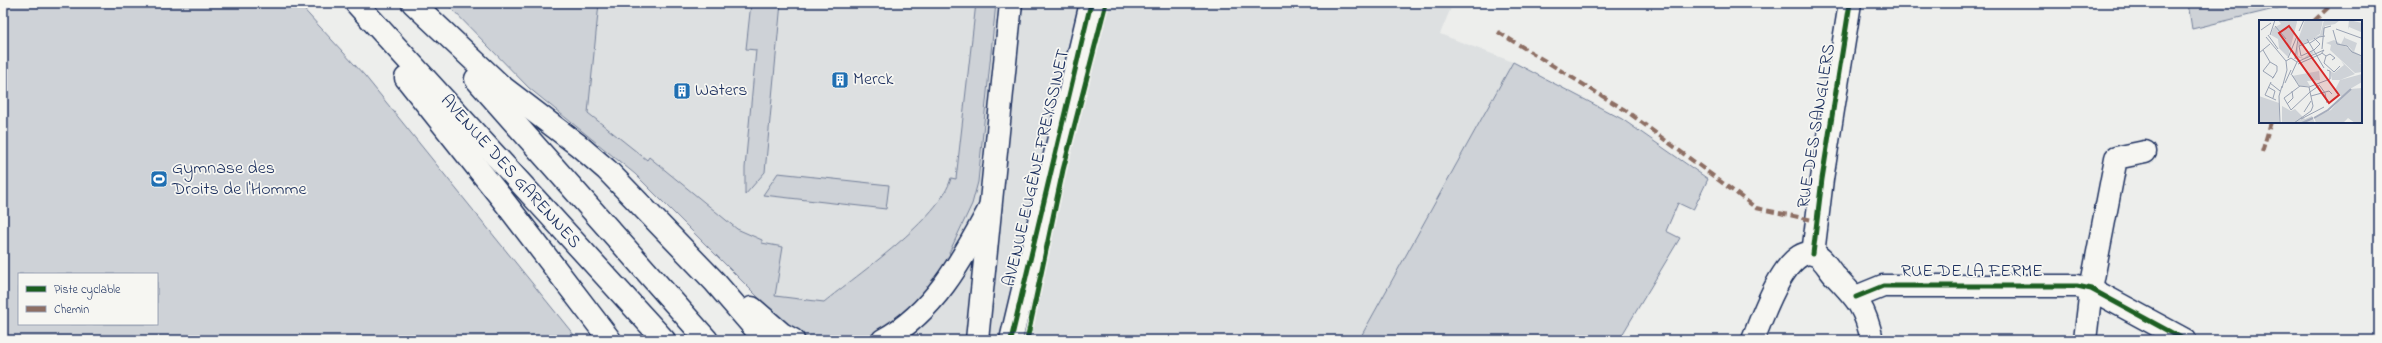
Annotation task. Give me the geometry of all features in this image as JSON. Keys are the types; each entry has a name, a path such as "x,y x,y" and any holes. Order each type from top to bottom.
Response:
{"main road":[{"path":"355,3 374,39 503,200 584,308 610,340"},
{"name":"AVENUE DES GARENNES","path":"355,3 664,340"},
{"name":"AVENUE DES GARENNES","path":"408,3 707,340"},
{"path":"413,3 501,86 578,145 607,170 714,282 765,340"},
{"name":"AVENUE EUGÈNE FREYSSINET","path":"977,340 1011,3"},
{"name":"AVENUE EUGÈNE FREYSSINET","path":"1011,340 1091,3"},
{"name":"RUE DES SANGLIERS","path":"1813,254 1822,179 1850,3"},
{"path":"2085,340 2091,288 2116,158 2145,152"},
{"path":"883,340 915,318 957,268 990,208"},
{"path":"1753,340 1770,298 1791,263 1798,257 1813,254 1819,257 1831,272 1856,297 1864,311 1872,340"},
{"path":"714,282 734,292 782,334 793,340"},
{"name":"RUE DE LA FERME","path":"1856,297 1883,286 2077,286 2091,288"},
{"path":"2091,288 2185,340"},
{"path":"584,308 614,340"}],"shaded area":[{"name":"Gymnase des Droits de l'Homme","path":"3,3 298,3 365,76 578,340 3,340"},
{"path":"446,3 599,3 588,113 647,160 649,157 737,229 762,240 762,243 783,247 775,296 824,302 896,245 915,228 932,210 944,194 951,178 956,179 976,3 996,3 978,182 972,204 949,253 953,256 926,291 904,315 892,326 869,340 821,340 804,336 785,324 635,174 529,88"},
{"path":"587,3 1453,3 1440,34 1513,62 1359,340 809,340 567,100"},
{"path":"751,3 781,3 765,172 745,195 745,168 756,50 746,49"},
{"path":"2188,3 2299,3 2192,29"},
{"path":"1513,62 1622,119 1708,179 1693,210 1678,203 1666,231 1680,238 1619,340 1359,340"},
{"path":"778,173 889,185 886,209 763,195"}],"marked path":[{"path":"2315,20 2333,3"},
{"path":"1498,32 1625,110 1756,208 1817,221"},
{"path":"2262,152 2271,123"}],"cycle path":[{"path":"1011,340 1091,3"},
{"path":"1027,340 1063,170 1106,3"},
{"path":"1813,254 1822,179 1850,3"},
{"path":"1856,297 1883,286 2077,286 2091,289 2185,340"}],"place":[{"name":"Merck","path":"840,80"},
{"name":"Waters","path":"682,91"},
{"name":"Gymnase des Droits de l'Homme","path":"159,179"}]}
